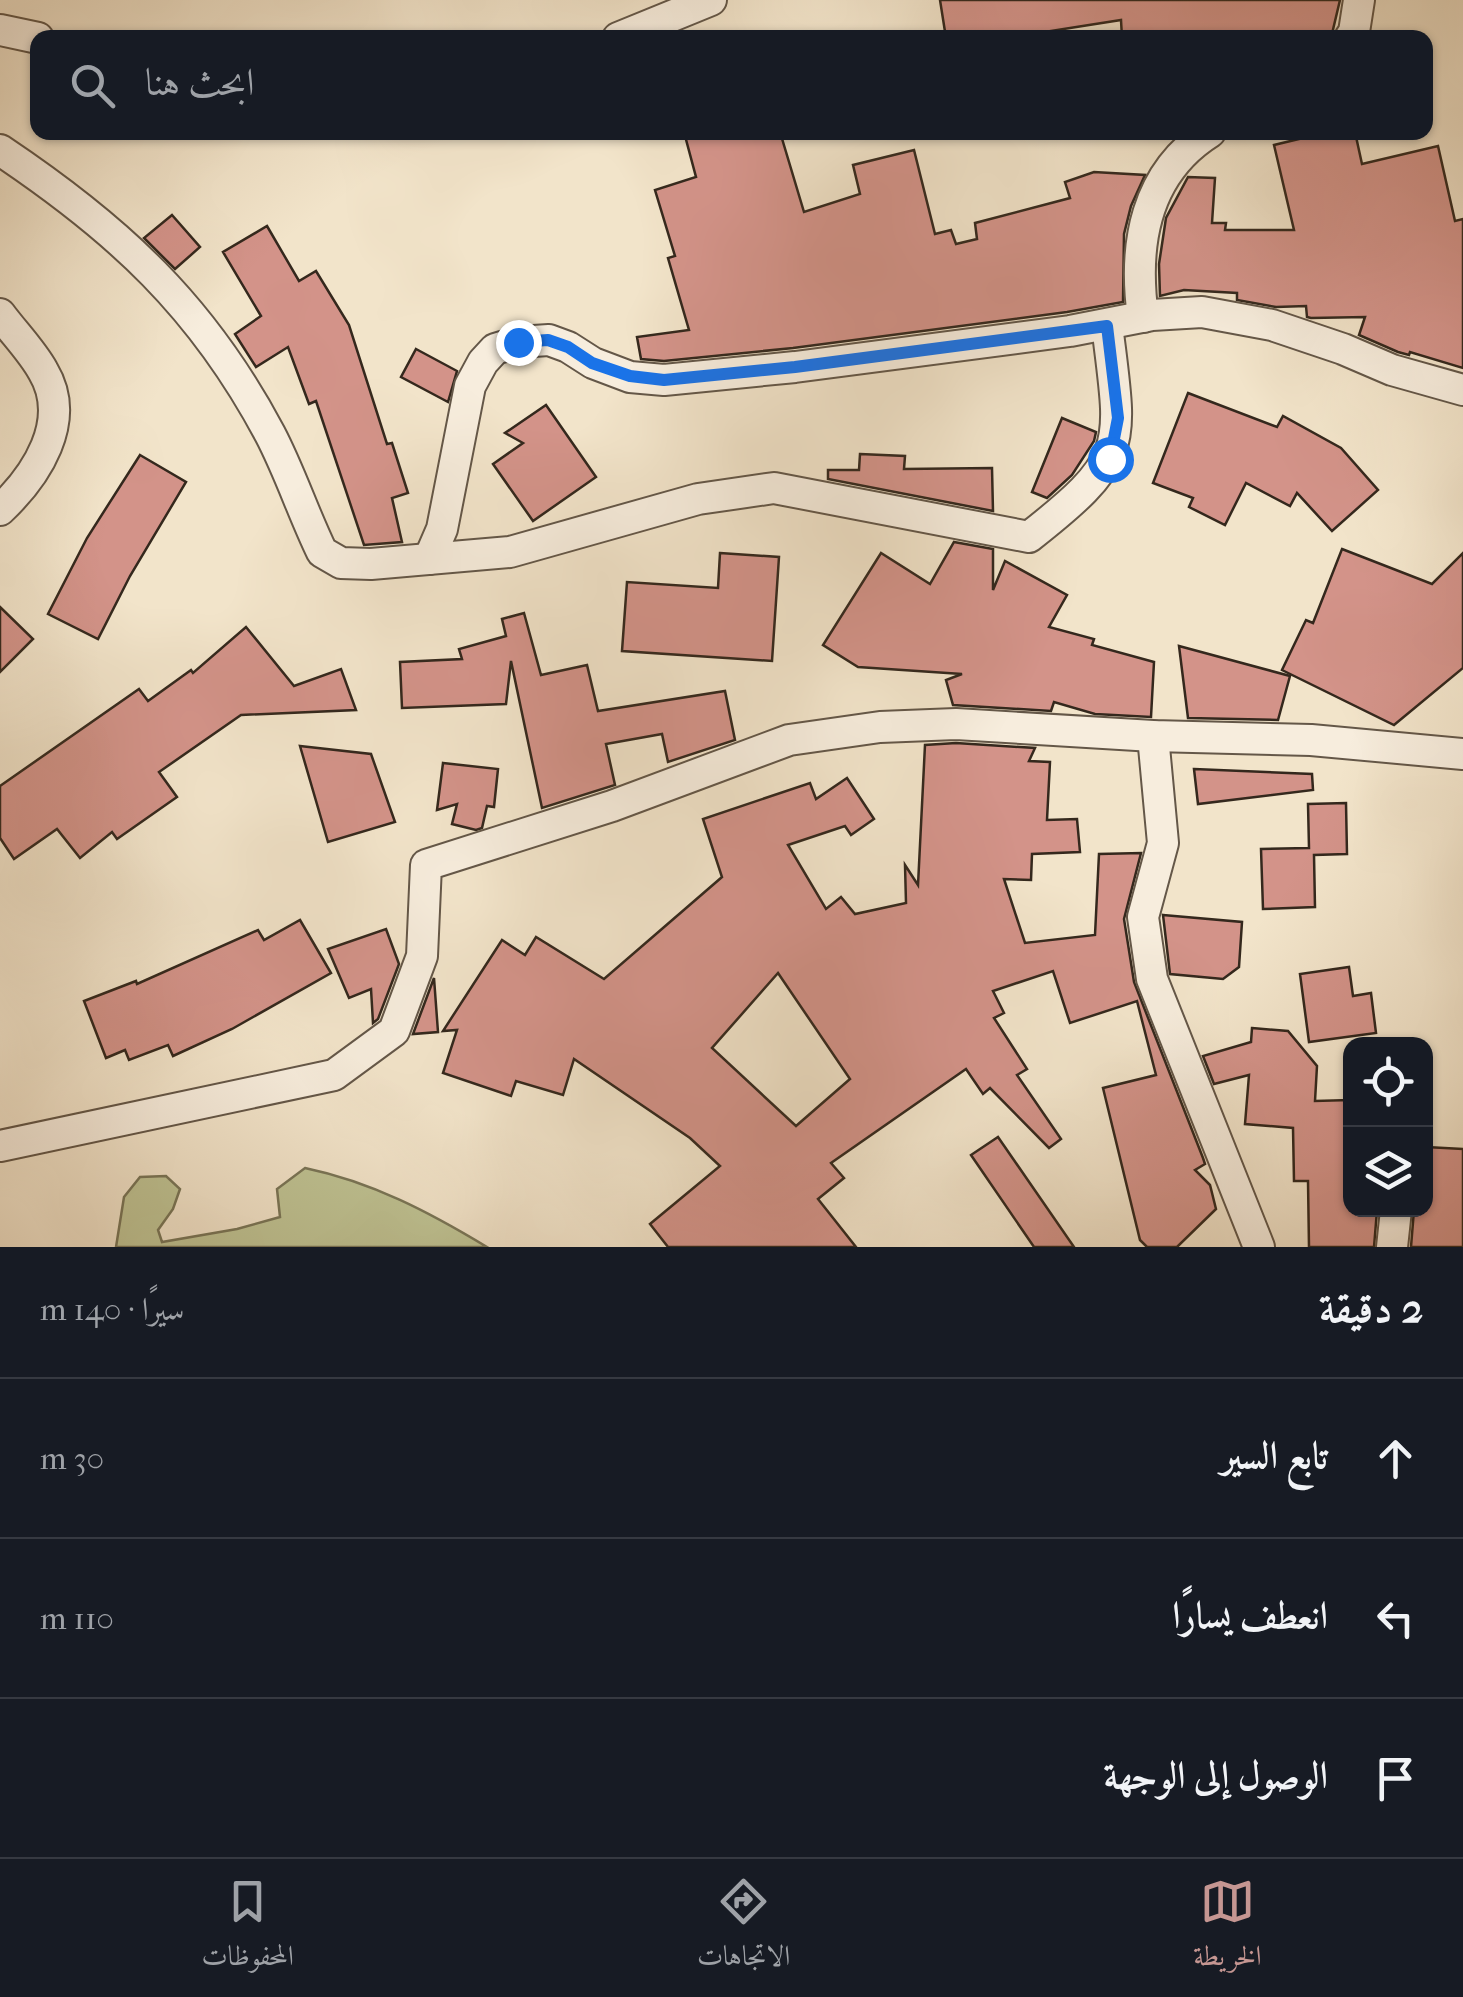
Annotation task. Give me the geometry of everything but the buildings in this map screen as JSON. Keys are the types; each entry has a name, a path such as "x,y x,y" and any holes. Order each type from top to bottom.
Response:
{"street":[{"path":"638,30 711,0"},
{"path":"1354,30 1359,0"},
{"path":"0,30 30,36"},
{"path":"1143,317 1140,288 1146,213 1164,174 1199,140"},
{"path":"0,150 85,209 134,251 204,330 272,438 322,552 341,563 510,552 698,499 774,488 1030,536 1094,482 1110,459 1118,418 1107,326"},
{"path":"429,559 442,529 470,386 495,349 518,342 548,340 568,347 592,363 630,376 664,380 795,367 1202,312 1272,325 1392,370 1463,390"},
{"path":"0,314 44,370 55,407 40,459 28,480 0,510"},
{"path":"0,1146 334,1075 394,1031 422,956 426,866 612,806 789,740 880,727 956,724 1153,736 1311,740 1463,754"},
{"path":"1153,736 1163,843 1142,916 1152,979 1259,1247"},
{"path":"1392,1247 1395,1217"}],"green space":[{"path":"305,1168 354,1181 399,1200 487,1247 116,1247 124,1197 140,1177 166,1176 180,1189 173,1209 158,1230 162,1242 280,1217 277,1189"}],"route":[{"path":"518,342 548,340 568,347 592,363 630,376 664,380 1107,326 1118,418 1110,459"}]}
